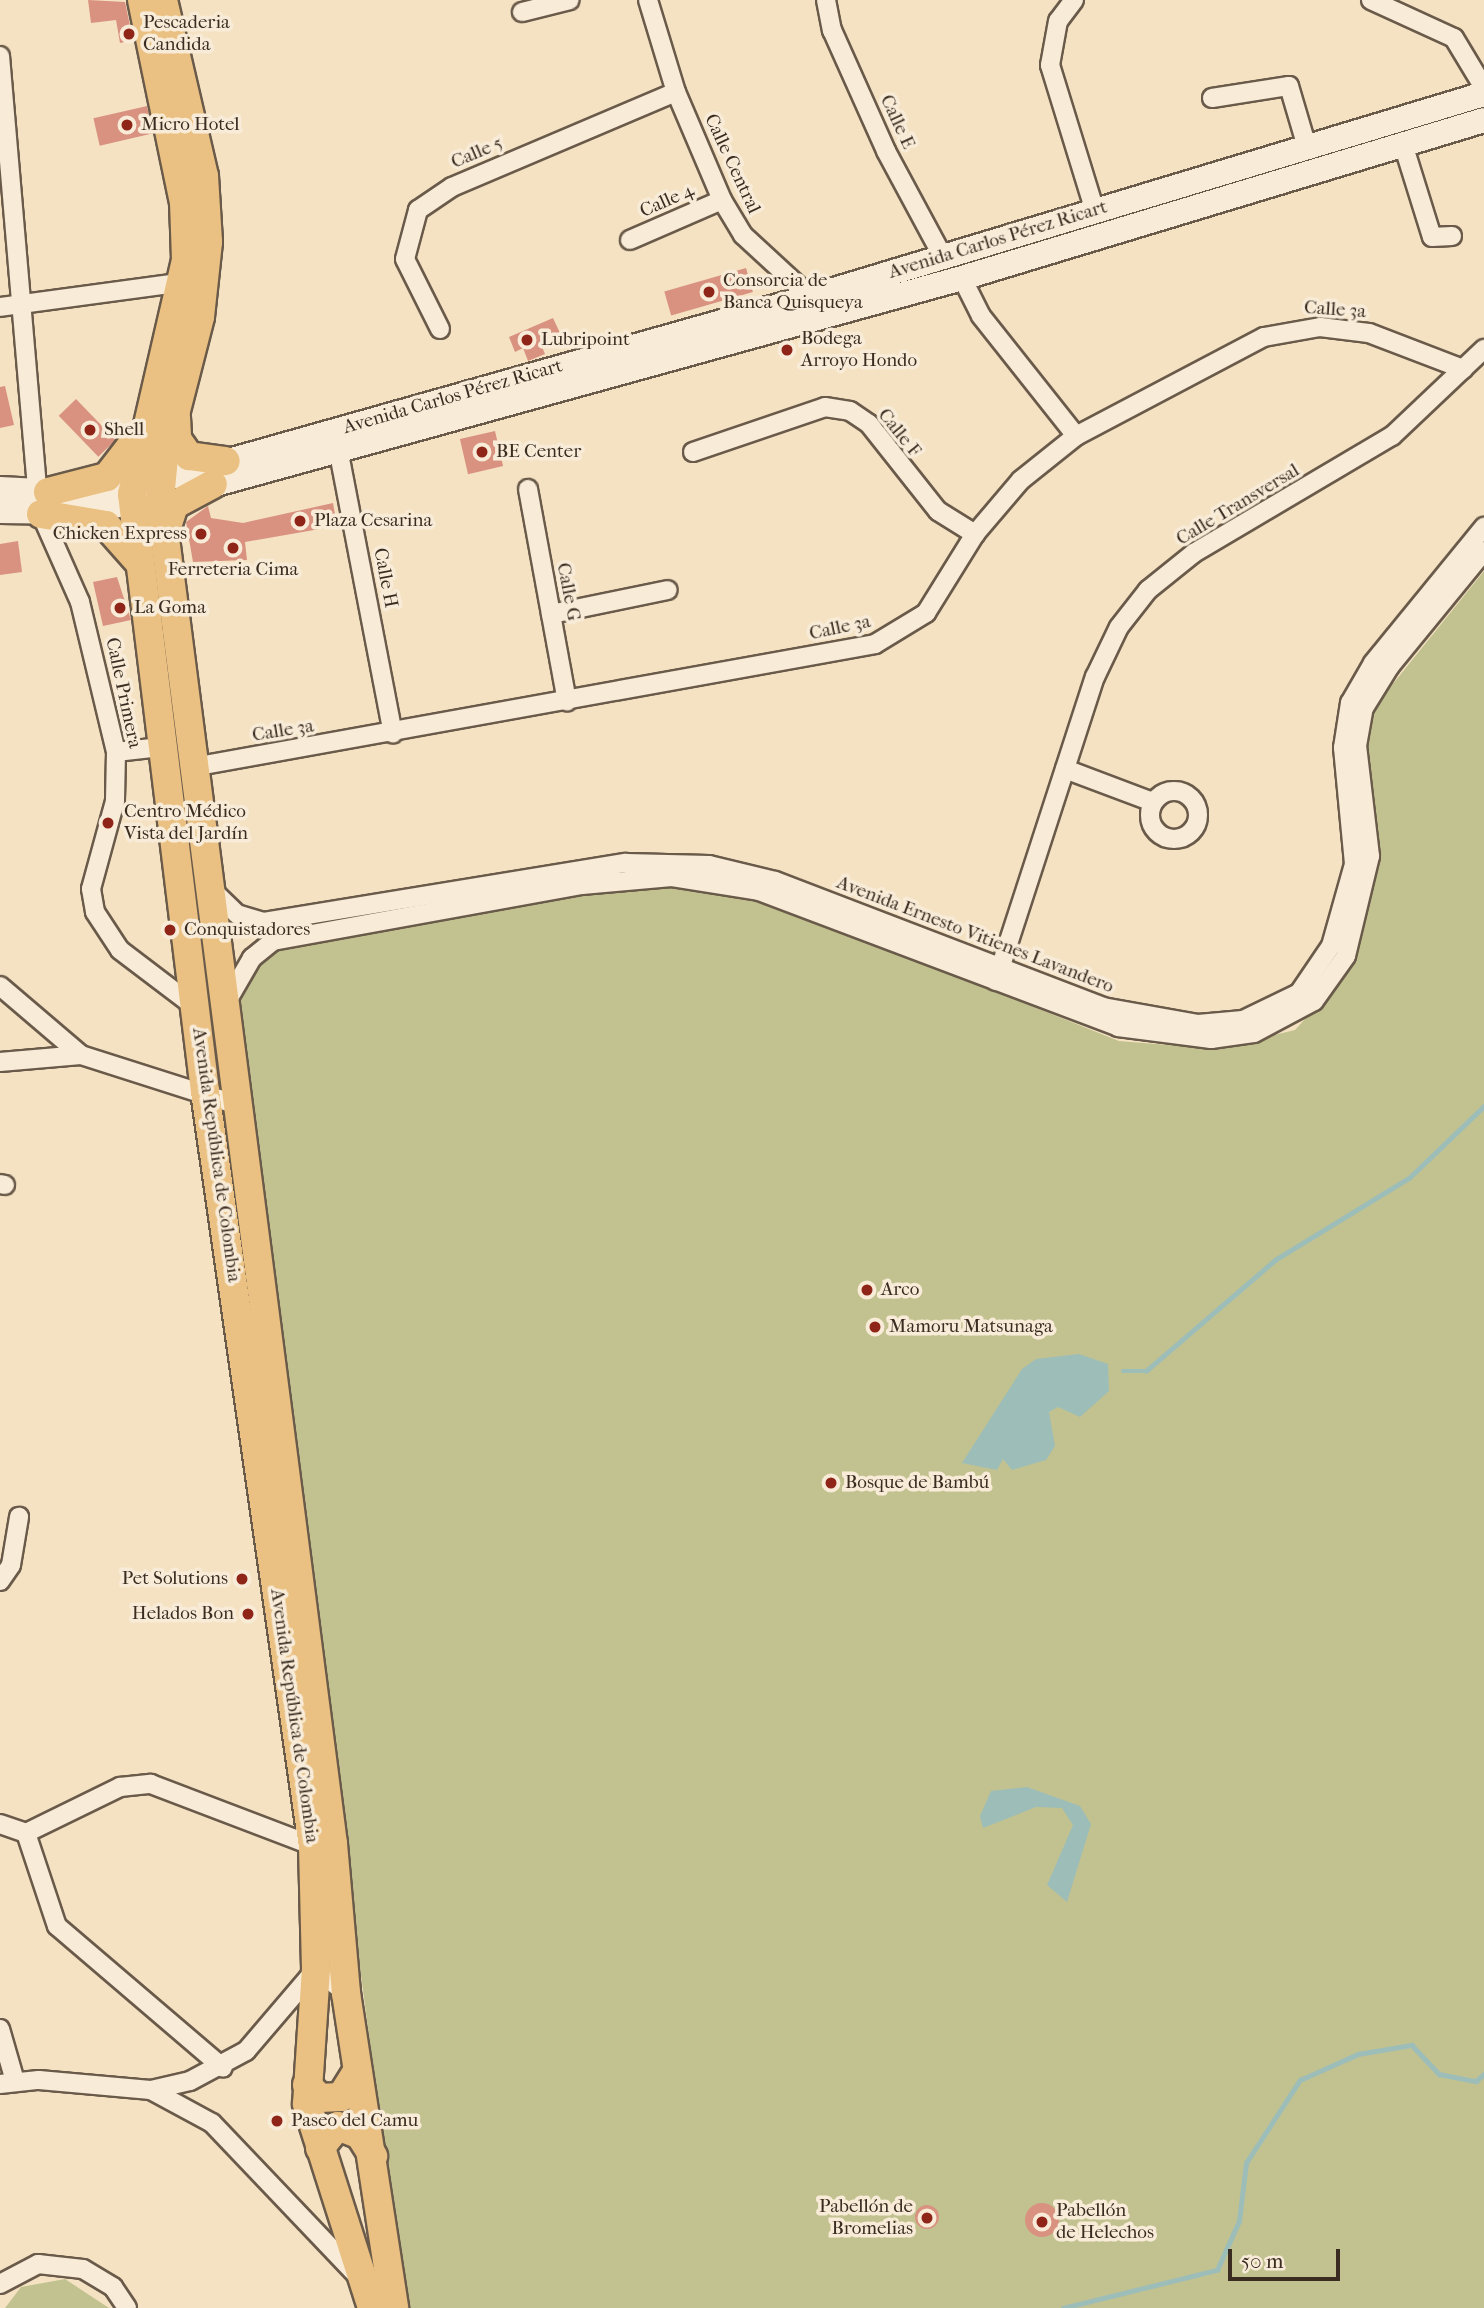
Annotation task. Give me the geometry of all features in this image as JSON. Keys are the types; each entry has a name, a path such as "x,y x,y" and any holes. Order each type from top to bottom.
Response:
{"main road":[{"name":"Avenida República de Colombia","path":"142,0 184,202 184,282 164,413 147,492 141,565 161,747 197,1008 205,1091 313,1846 316,1969 306,2085 320,2148 372,2308"},
{"name":"Avenida República de Colombia","path":"163,0 208,204 208,276 164,413"},
{"name":"Avenida Carlos Pérez Ricart","path":"818,306 943,257 1484,94"},
{"name":"Avenida Carlos Pérez Ricart","path":"42,499 147,492 818,306 962,278 1484,120"},
{"path":"0,511 107,477 164,413 180,447 220,473 174,505 164,536"},
{"path":"0,489 42,499 106,525 141,565"},
{"name":"Avenida República de Colombia","path":"147,492 164,536 331,1830 346,1993 357,2071 375,2158 394,2308"},
{"path":"306,2085 320,2098 341,2097 357,2071"},
{"path":"320,2148 330,2129 348,2128 375,2158"}],"street":[{"path":"522,12 570,0"},
{"name":"Calle Central","path":"648,0 676,92 722,200 743,235 818,306"},
{"name":"Calle E","path":"827,0 832,30 886,151 943,257"},
{"path":"1074,0 1058,20 1050,65 1095,211"},
{"path":"1371,0 1454,38 1484,88"},
{"name":"Calle Primera","path":"0,56 42,499 80,601 116,752 115,800 91,889 95,912 120,950 197,1008"},
{"path":"1212,98 1289,86 1307,147"},
{"name":"Calle 5","path":"440,329 405,259 418,210 452,187 676,92"},
{"path":"1403,144 1432,237 1452,236"},
{"name":"Calle 4","path":"630,240 722,200"},
{"path":"962,278 981,316 1076,436"},
{"path":"0,307 184,282"},
{"name":"Calle 3a","path":"193,767 393,734 875,644 926,614 975,534 1021,481 1076,436 1264,337 1293,328 1386,337 1463,369"},
{"name":"Calle Transversal","path":"996,977 1095,677 1119,628 1148,590 1194,553 1392,436 1484,349"},
{"name":"Calle F","path":"693,452 825,407 849,411 869,424 938,511 975,534"},
{"name":"Calle H","path":"336,439 393,734"},
{"name":"Calle G","path":"528,489 567,701"},
{"name":"Avenida Ernesto Vitienes Lavandero","path":"206,874 223,904 264,922 446,900 580,878 701,878 797,898 996,977 1088,1019 1178,1037 1254,1034 1314,1001 1346,956 1362,907 1370,856 1357,746 1370,680 1484,527"},
{"name":"Avenida Ernesto Vitienes Lavandero","path":"1370,680 1484,551"},
{"path":"551,614 668,590"},
{"path":"116,752 161,747"},
{"path":"1065,769 1153,802"},
{"path":"177,864 206,874"},
{"name":"Avenida Ernesto Vitienes Lavandero","path":"225,1003 252,958 273,941 446,900"},
{"path":"0,986 81,1055"},
{"path":"197,1008 225,1003"},
{"path":"0,1062 81,1055 205,1091 239,1105"},
{"path":"0,1581 11,1565 19,1517"},
{"path":"1,1825 26,1833 120,1787 151,1784 313,1846"},
{"path":"26,1833 57,1926 223,2068"},
{"path":"0,2029 7,2083 152,2090 223,2068 316,1969 346,1993"},
{"path":"152,2090 212,2123 363,2281"},
{"path":"0,2284 38,2264 83,2269 113,2287 127,2308"}],"green space":[{"path":"1484,571 1484,2308 405,2308 233,1007 246,977 275,947 451,910 647,884 761,898 1119,1041 1217,1049 1295,1030 1351,969 1377,871 1366,748 1375,706"},
{"path":"65,2279 109,2308 5,2308 21,2287"}],"water":[{"path":"1079,1354 1108,1364 1109,1391 1080,1417 1058,1407 1049,1412 1055,1446 1046,1460 1012,1470 1003,1459 997,1470 962,1463 1022,1369 1036,1359"},
{"path":"1027,1787 1080,1806 1091,1824 1067,1902 1047,1885 1073,1825 1062,1808 1036,1807 983,1828 980,1816 991,1791"}],"building":[{"path":"88,0 125,2 133,40 120,43 116,20 91,23"},
{"name":"Micro Hotel","path":"147,106 153,133 100,146 93,118"},
{"name":"Consorcia de Banca Quisqueya","path":"746,268 753,292 671,315 664,291"},
{"name":"Lubripoint","path":"553,318 560,333 540,342 545,354 528,361 523,348 515,352 509,337"},
{"path":"5,386 14,425 0,428 0,387"},
{"name":"Shell","path":"76,399 116,440 98,457 59,416"},
{"name":"BE Center","path":"495,431 503,466 468,474 460,439"},
{"path":"333,503 337,526 245,542 247,560 193,562 186,522 208,506 211,518 243,523"},
{"path":"18,541 22,572 0,575 0,544"},
{"name":"La Goma","path":"117,577 131,620 103,626 93,582"},
{"name":"Pabellón de Helechos","path":"1042,2203 1054,2208 1059,2220 1054,2232 1042,2237 1030,2232 1025,2220 1030,2208"},
{"name":"Pabellón de Bromelias","path":"927,2205 938,2212 939,2217 932,2228 927,2229 916,2222 915,2217 922,2206"}],"waterway":[{"path":"1123,1371 1146,1371 1275,1260 1409,1178 1484,1106"},
{"path":"1063,2308 1217,2270 1239,2221 1246,2163 1300,2080 1358,2054 1412,2045 1439,2074 1476,2081 1484,2074"}],"place":[{"name":"Pescaderia Candida","path":"129,34"},
{"name":"Micro Hotel","path":"127,125"},
{"name":"Consorcia de Banca Quisqueya","path":"709,292"},
{"name":"Lubripoint","path":"527,340"},
{"name":"Bodega Arroyo Hondo","path":"787,350"},
{"name":"Shell","path":"90,430"},
{"name":"BE Center","path":"482,452"},
{"name":"Plaza Cesarina","path":"300,521"},
{"name":"Chicken Express","path":"201,534"},
{"name":"Ferreteria Cima","path":"233,548"},
{"name":"La Goma","path":"120,608"},
{"name":"Centro Médico Vista del Jardín","path":"108,823"},
{"name":"Conquistadores","path":"170,930"},
{"name":"Arco","path":"867,1290"},
{"name":"Mamoru Matsunaga","path":"875,1327"},
{"name":"Bosque de Bambú","path":"831,1483"},
{"name":"Pet Solutions","path":"242,1579"},
{"name":"Helados Bon","path":"248,1614"},
{"name":"Paseo del Camu","path":"277,2121"},
{"name":"Pabellón de Bromelias","path":"927,2218"},
{"name":"Pabellón de Helechos","path":"1042,2222"}]}
